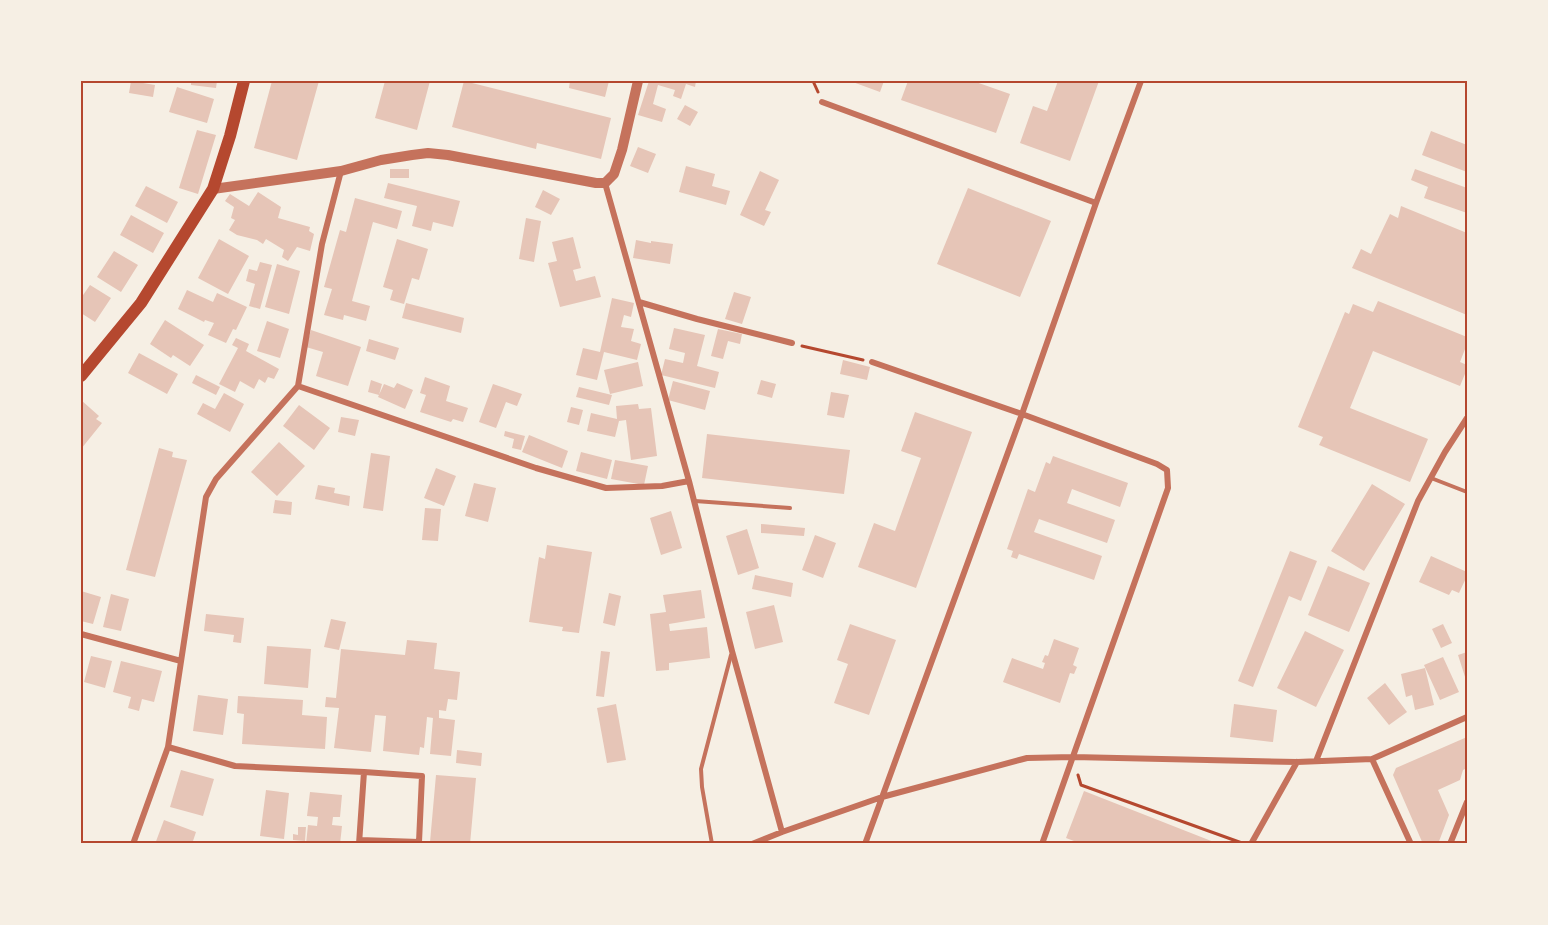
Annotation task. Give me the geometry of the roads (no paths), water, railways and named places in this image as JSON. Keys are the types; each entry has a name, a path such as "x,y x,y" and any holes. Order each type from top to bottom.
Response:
{"main road":[{"path":"81,376 141,303 213,189 244,81"}],"street":[{"path":"213,189 341,171 381,160 428,153 605,183 614,174 638,81"},
{"path":"865,844 1141,81"},
{"path":"822,102 1096,203"},
{"path":"133,844 168,747 206,497 216,479 298,386 322,244 341,171"},
{"path":"605,183 689,481 732,651 782,832"},
{"path":"639,302 697,320 792,344"},
{"path":"872,362 1022,414 1157,464 1167,470 1168,488 1042,844"},
{"path":"298,386 536,468 606,488 662,486 689,481"},
{"path":"1316,761 1418,501 1467,418"},
{"path":"81,634 181,661"},
{"path":"752,844 882,797 1027,758 1297,762 1372,759 1467,717"},
{"path":"168,747 235,766 364,772 422,776 419,842 359,842 364,772"},
{"path":"1372,759 1411,844"},
{"path":"1251,844 1297,762"},
{"path":"1450,844 1467,802"}],"lane":[{"path":"1431,478 1467,492"},
{"path":"694,501 790,508"},
{"path":"712,844 701,769 732,651"}]}
